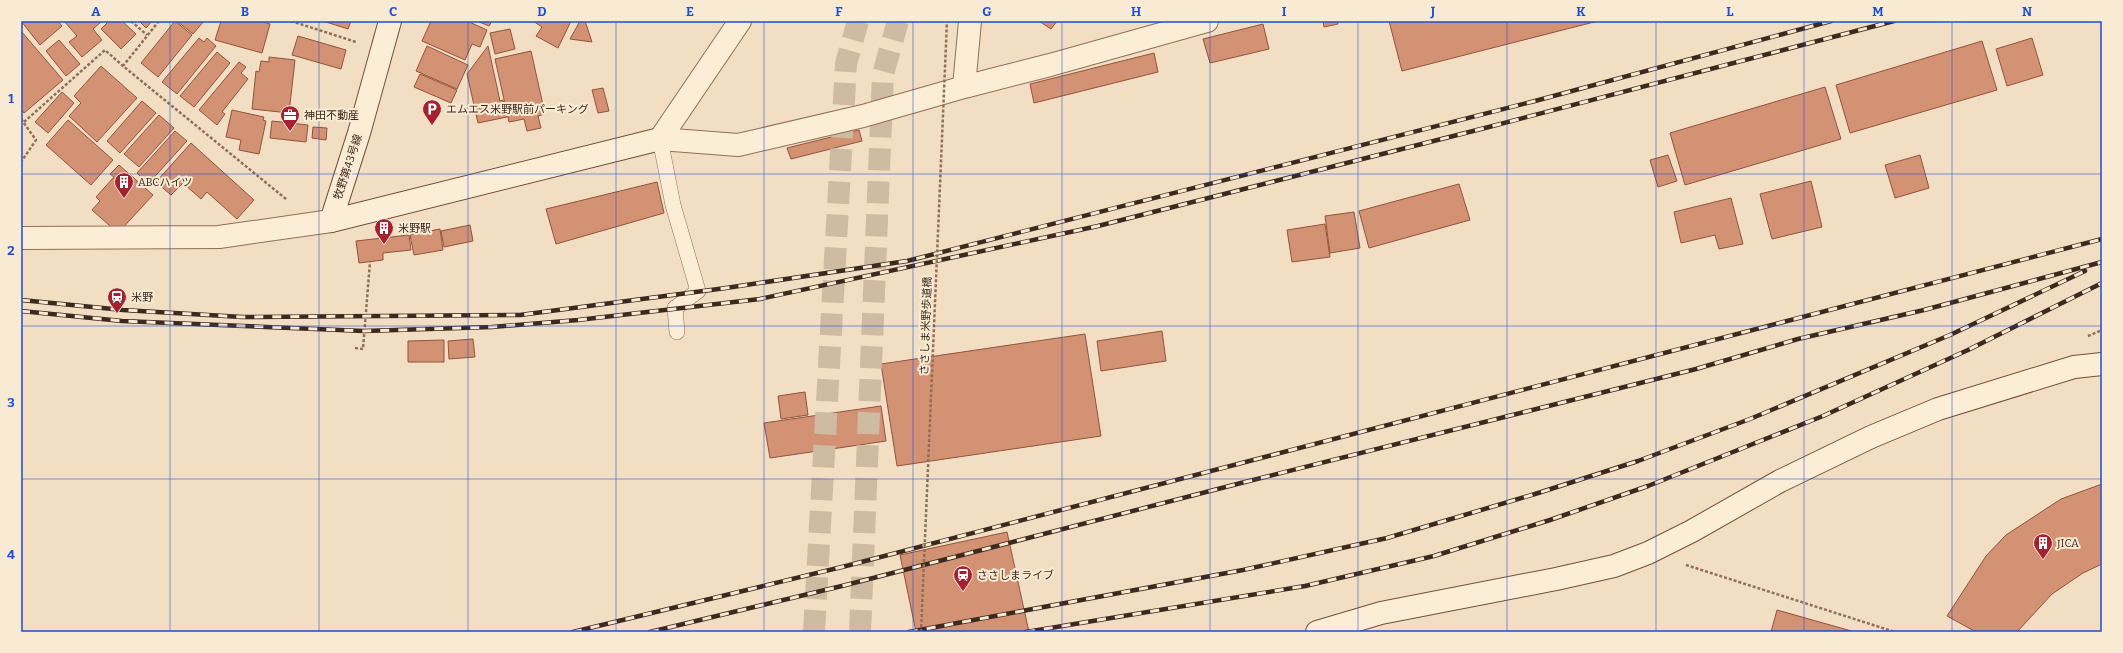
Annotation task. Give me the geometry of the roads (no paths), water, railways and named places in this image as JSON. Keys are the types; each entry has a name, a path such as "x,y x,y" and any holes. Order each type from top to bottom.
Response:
{"street":[{"name":"牧野第43号線","path":"331,221 359,133 390,21"},
{"path":"660,139 740,21"},
{"path":"964,87 970,21"},
{"path":"21,238 219,237 331,221 660,139 738,145 863,116 1207,21"},
{"path":"1317,632 1382,613 1556,579 1614,566 1648,553 1692,531 1780,481 1870,437 1931,412 2074,367 2102,364"}],"lane":[{"path":"660,139 673,205 698,291 675,308 676,332"}],"tunnel":[{"path":"814,632 846,64 858,21"},
{"path":"860,632 883,74 898,21"}],"railway":[{"path":"21,300 123,310 242,317 520,315 726,288 907,261 1535,101 1831,21"},
{"path":"21,311 122,321 364,331 492,327 578,320 760,299 1098,226 1485,128 1894,21"},
{"path":"573,632 846,566 2102,239"},
{"path":"650,632 846,585 1241,483 1696,369 1798,339 1924,310 2102,262"},
{"path":"909,632 1243,570 1387,538 1535,494 1638,461 1750,419 1950,335 2085,271"},
{"path":"1026,632 1305,586 1434,556 1550,520 1648,486 1823,416 1968,350 2102,283"}],"place":[{"name":"エムエス米野駅前パーキング","path":"432,126"},
{"name":"神田不動産","path":"290,132"},
{"name":"ABCハイツ","path":"124,199"},
{"name":"米野駅","path":"384,245"},
{"name":"米野","path":"117,314"},
{"name":"JICA","path":"2043,560"},
{"name":"ささしまライブ","path":"963,592"}]}
